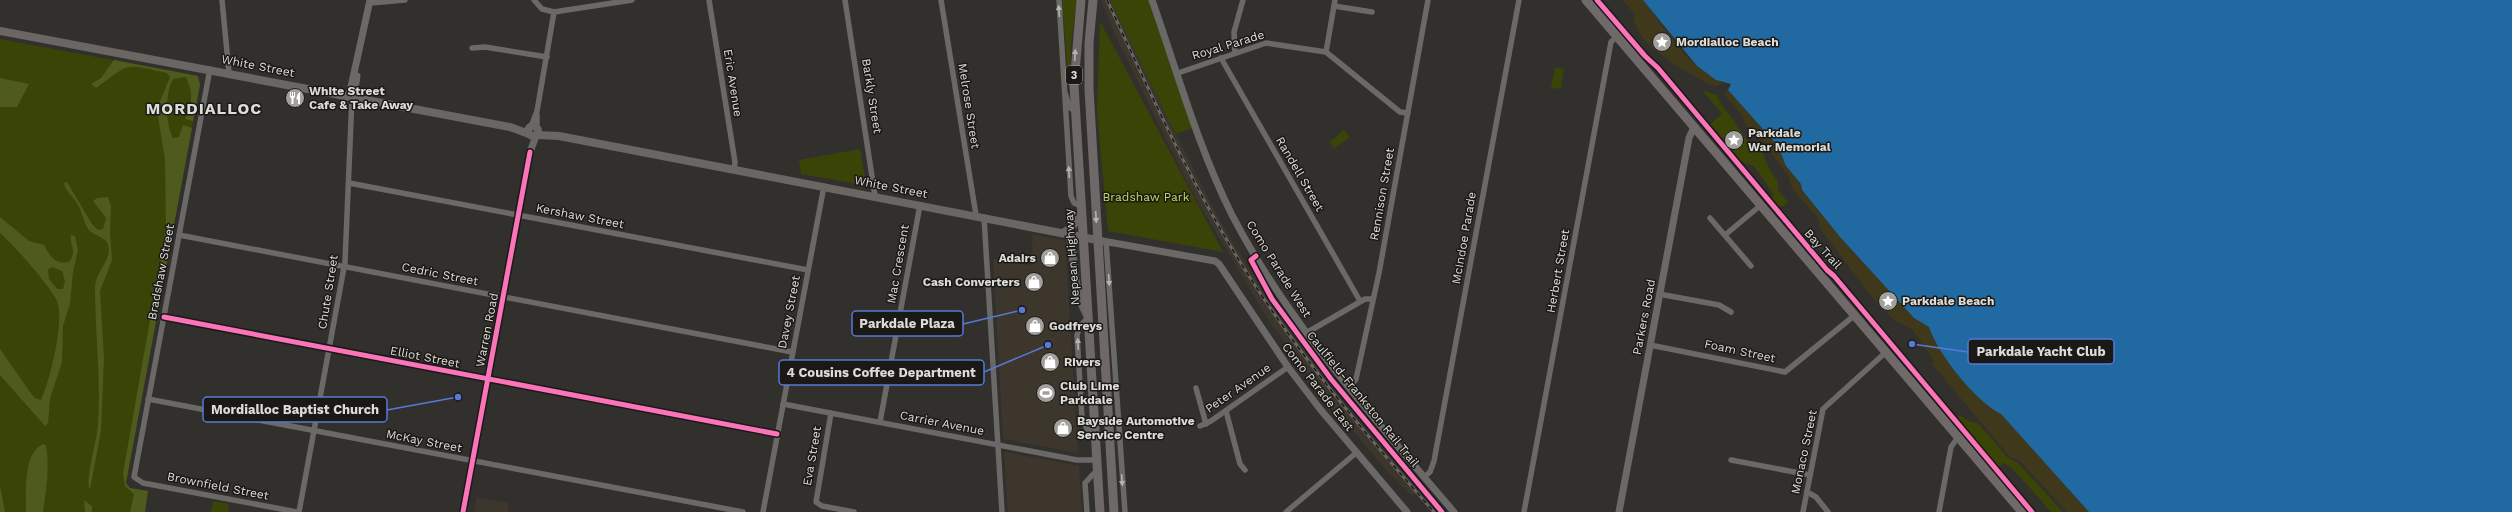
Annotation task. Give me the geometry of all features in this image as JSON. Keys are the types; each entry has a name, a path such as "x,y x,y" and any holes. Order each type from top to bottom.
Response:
{"highway":[{"name":"Nepean Highway","path":"1081,0 1075,50 1075,111 1100,512"},
{"name":"3","path":"1093,0 1088,70 1102,240 1100,283 1114,512"},
{"path":"1086,284 1100,283"},
{"path":"1096,460 1109,443"},
{"path":"1098,486 1105,470 1111,464"}],"main road":[{"path":"1586,0 2022,512"},
{"name":"White Street","path":"0,30 1102,240"},
{"path":"1081,210 1073,226 1065,233 1072,243 1074,271 1081,304 1088,317"}],"street":[{"path":"222,0 229,73"},
{"path":"370,2 405,0"},
{"path":"534,0 542,9 554,12 632,0"},
{"name":"Eric Avenue","path":"709,0 735,162 734,170"},
{"name":"Barkly Street","path":"845,0 875,196"},
{"name":"Melrose Street","path":"941,0 976,215"},
{"path":"1059,0 1071,196 1074,203 1081,210"},
{"name":"Como Parade West","path":"1152,0 1209,162 1232,215 1266,273 1306,333 1349,388 1454,512"},
{"path":"1235,53 1234,32 1243,0"},
{"name":"Rennison Street","path":"1349,388 1356,379 1373,299 1428,0"},
{"name":"McIndoe Parade","path":"1424,477 1430,472 1434,460 1519,0"},
{"name":"Chute Street","path":"298,512 344,267 352,97 370,2"},
{"path":"1326,52 1334,3 1372,12"},
{"name":"Warren Road","path":"463,512 538,110 554,12"},
{"name":"Herbert Street","path":"1524,512 1611,42 1617,36"},
{"name":"Royal Parade","path":"1178,73 1235,53 1270,43 1326,52 1400,112 1408,113"},
{"path":"472,48 485,47 547,57"},
{"name":"Randell Street","path":"1221,58 1360,302"},
{"name":"Bradshaw Street","path":"136,478 134,473 210,69"},
{"path":"1064,91 1070,108 1075,111"},
{"name":"Parkers Road","path":"1618,512 1689,138 1694,127"},
{"name":"Kershaw Street","path":"349,183 808,270"},
{"name":"Davey Street","path":"763,512 824,186"},
{"name":"Mac Crescent","path":"880,422 920,205"},
{"path":"1725,235 1761,205"},
{"path":"984,217 1002,512"},
{"path":"1710,218 1751,266"},
{"name":"Cedric Street","path":"179,236 792,352"},
{"path":"1102,240 1125,512"},
{"name":"White Street","path":"1102,240 1215,261 1222,268"},
{"name":"Como Parade East","path":"1222,268 1288,367 1356,453 1407,512"},
{"path":"1659,294 1719,305 1731,312"},
{"path":"1306,333 1367,298 1373,299"},
{"name":"Foam Street","path":"1650,345 1785,372 1855,315"},
{"name":"Elliot Street","path":"164,317 777,434"},
{"name":"Monaco Street","path":"1803,512 1823,408 1886,352"},
{"name":"Peter Avenue","path":"1196,388 1203,425 1226,411 1288,367"},
{"name":"McKay Street","path":"148,399 743,512"},
{"name":"Carrier Avenue","path":"783,404 1077,460 1096,460"},
{"path":"1226,411 1240,464 1245,470"},
{"name":"Eva Street","path":"831,413 816,495 817,504 854,512"},
{"path":"1939,512 1951,447 1958,437"},
{"path":"1286,512 1356,453"},
{"path":"1731,460 1810,475"},
{"path":"1111,464 1121,464"},
{"path":"1087,512 1085,483 1097,470"},
{"name":"Brownfield Street","path":"136,478 143,483 298,512"},
{"path":"1807,492 1816,498 1828,512"}],"shaded area":[{"path":"1101,0 1110,0 1209,200 1233,243 1283,321 1342,402 1421,493 1411,495 1387,471 1330,403 1269,321 1193,194 1116,37"},
{"path":"1032,234 1065,241 1078,453 1003,439 993,259 1033,266"},
{"path":"1004,452 1079,466 1082,512 1008,512"},
{"path":"477,497 509,503 508,512 474,512"}],"green space":[{"path":"1062,0 1077,0 1071,44 1070,98"},
{"path":"1110,0 1149,0 1193,128 1176,134"},
{"name":"Bradshaw Park","path":"1100,21 1223,252 1108,231 1097,111"},
{"path":"0,39 198,76 200,85 126,483 130,488 148,491 145,512 0,512"},
{"path":"114,60 198,76 200,85 193,121 185,119 188,112 191,111 191,91 186,77 173,79 168,92 167,117 170,132 173,138 179,137 183,125 192,128 126,483 130,488 148,491 145,512 130,512 134,494 125,486 123,473 166,229 165,160 158,116 159,104 170,77 167,73 128,67 96,88 91,84 101,78"},
{"path":"1555,67 1564,69 1561,89 1551,88"},
{"path":"0,78 29,84 17,107 0,107"},
{"path":"1702,90 1717,95 1722,105 1756,152 1761,149 1770,170 1778,181 1778,190 1788,202 1784,206 1776,207 1769,199 1774,195 1754,166 1735,159 1708,126 1722,114"},
{"path":"1344,130 1350,137 1334,149 1329,142"},
{"path":"860,149 866,184 864,185 801,174 799,160"},
{"path":"67,182 92,224 98,230 103,229 106,218 93,201 97,198 108,197 111,206 110,232 112,260 100,291 104,359 101,431 90,489 89,479 99,407 95,286 98,276 107,259 109,249 108,244 104,239 88,229 79,206 67,191 64,183"},
{"path":"0,217 29,241 44,245 48,253 54,259 64,263 69,262 72,258 73,250 71,235 75,236 78,250 73,272 70,304 63,326 62,362 50,399 48,423 45,426 0,375 0,349 30,392 35,398 41,400 52,366 58,335 59,310 57,301 31,266 14,246 0,233","holes":["52,267 62,271 65,281 63,289 57,289 49,279 48,270"]},
{"path":"1959,415 1971,422 1978,423 2007,457 2018,463 2063,512 2051,512 2013,469 2004,463 1997,468 1956,417"},
{"path":"44,444 46,446 48,471 43,512 26,512 26,485 29,464 32,455 37,448"},
{"path":"0,486 5,512 0,512"},
{"path":"84,500 92,506 92,512 85,512"},
{"path":"213,501 229,504 228,512 211,512"}],"sand":[{"name":"Mordialloc Beach","path":"1623,0 1643,0 1669,35 1689,58 1699,68 1724,83 1716,87 1687,72 1655,50 1641,34 1633,20 1635,15"},
{"name":"Parkdale Beach","path":"1728,90 1778,146 1786,166 1801,184 1802,190 1840,237 1914,318 1929,327 1977,396 2001,414 2089,512 2067,512 2019,460 2010,457 1932,364 1934,361 1913,330 1894,320 1871,296 1820,228 1818,218 1792,189 1789,177 1772,154 1772,147 1755,136 1745,124 1740,112 1724,95"}],"water":[{"path":"1643,0 2512,0 2512,512 2089,512 2001,414 1991,408 1969,388 1940,350 1929,327 1914,318 1840,237 1802,190 1801,184 1786,166 1778,146 1728,90 1731,84 1716,80 1697,66"}],"railway":[{"path":"1107,0 1172,139 1208,207 1247,273 1312,366 1384,455 1434,512"}],"cycle path":[{"name":"Bay Trail","path":"1597,0 1645,56 1658,68 2032,512"},
{"path":"463,512 530,152"},
{"name":"Caulfield-Frankston Rail Trail","path":"1256,256 1251,260 1272,299 1331,379 1442,512"},
{"path":"164,317 777,434"}],"place":[{"name":"Mordialloc Beach","path":"1662,42"},
{"name":"White Street Cafe & Take Away","path":"295,98"},
{"name":"Parkdale War Memorial","path":"1734,140"},
{"name":"Adairs","path":"1050,258"},
{"name":"Cash Converters","path":"1034,282"},
{"name":"Parkdale Beach","path":"1888,301"},
{"name":"Parkdale Plaza","path":"1022,310"},
{"name":"Godfreys","path":"1035,326"},
{"name":"Parkdale Yacht Club","path":"1912,344"},
{"name":"4 Cousins Coffee Department","path":"1048,345"},
{"name":"Rivers","path":"1050,362"},
{"name":"Club Lime Parkdale","path":"1046,393"},
{"name":"Mordialloc Baptist Church","path":"458,397"},
{"name":"Bayside Automotive Service Centre","path":"1063,428"}],"district":[{"name":"MORDIALLOC","path":"204,108"}]}
